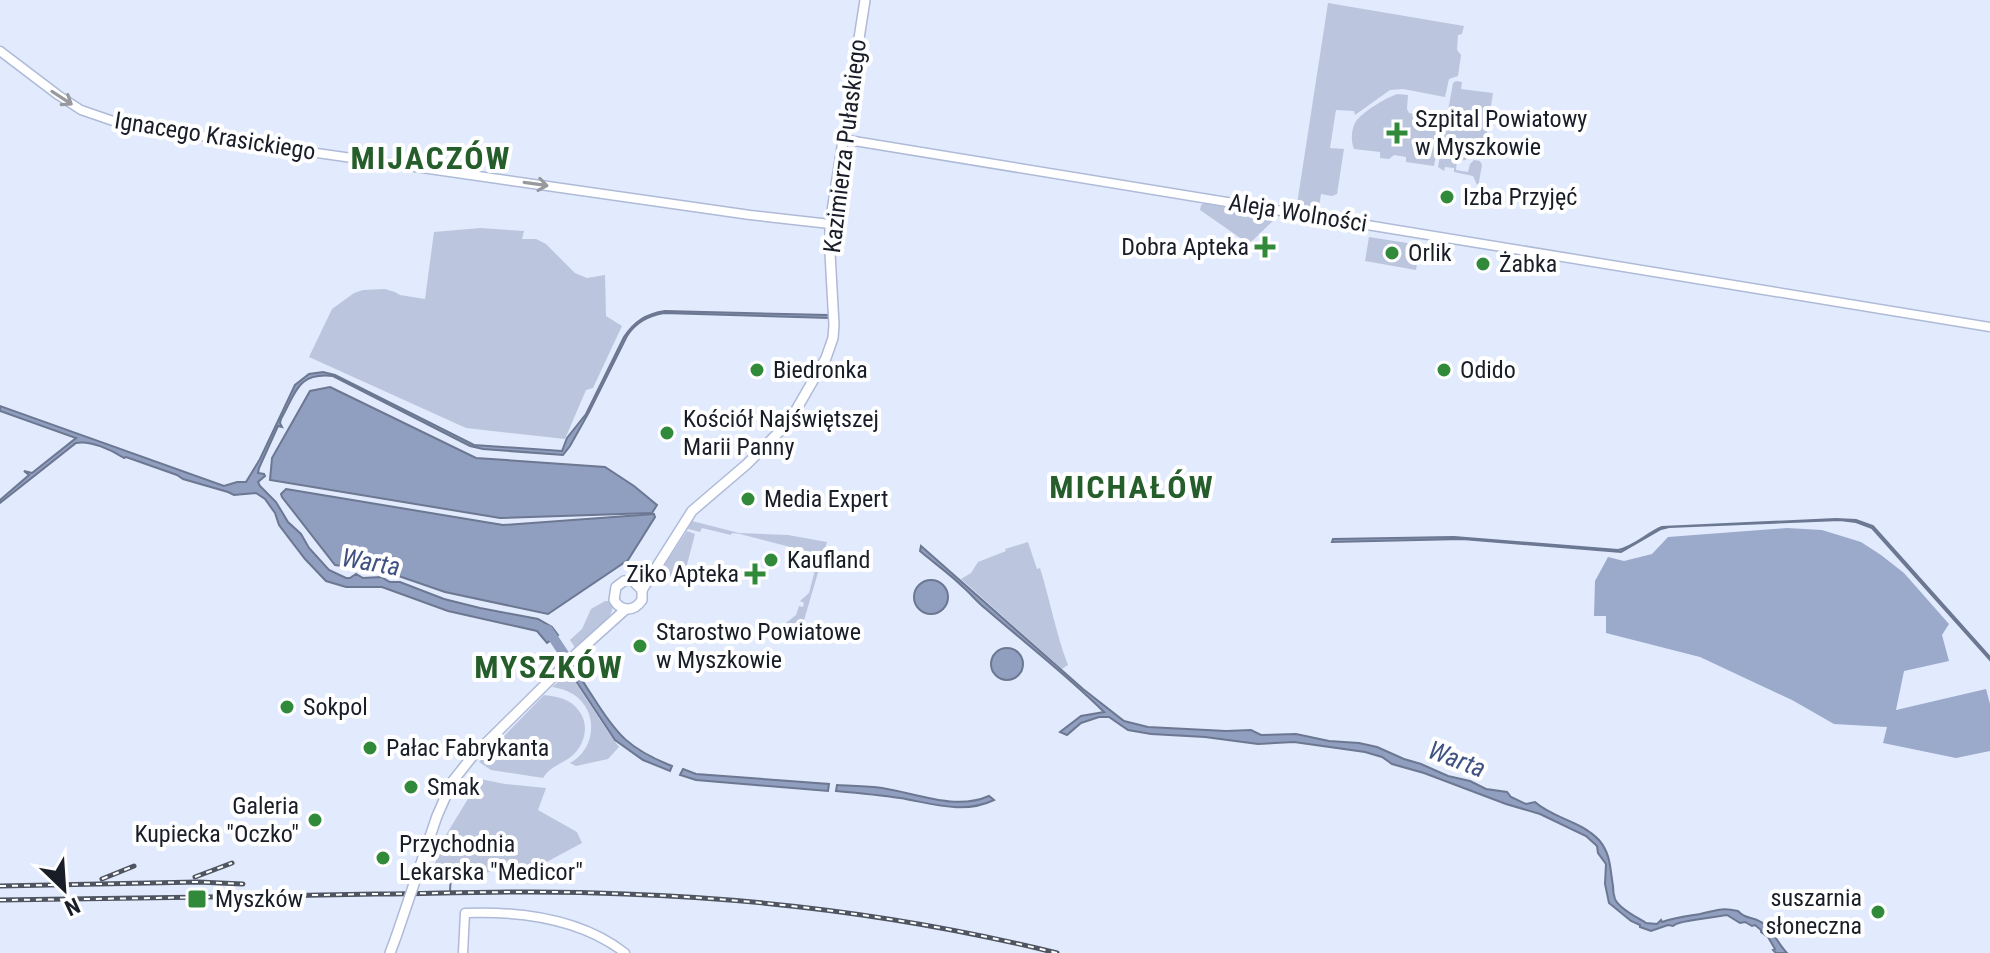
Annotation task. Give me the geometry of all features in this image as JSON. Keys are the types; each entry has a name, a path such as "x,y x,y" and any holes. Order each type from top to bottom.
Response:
{"main road":[{"name":"Kazimierza Pułaskiego","path":"642,590 692,511 756,456 789,420 826,358 834,324 830,224 865,0"},
{"name":"Kazimierza Pułaskiego","path":"634,582 641,580 658,565"},
{"path":"390,953 437,816 452,782 478,750 607,626 615,612 621,607 635,608 640,603 642,590 634,582 624,581 616,587 614,596 621,607"}],"street":[{"name":"Ignacego Krasickiego","path":"0,51 81,110 116,122 244,143 830,224"},
{"name":"Aleja Wolności","path":"842,139 1990,327"},
{"path":"463,953 465,913 502,912 528,915 590,932 625,953"}],"shaded area":[{"path":"1328,3 1464,26 1462,34 1458,35 1457,50 1461,55 1458,76 1449,79 1445,97 1403,89 1390,90 1355,115 1354,111 1336,110 1330,148 1344,149 1337,194 1321,194 1319,208 1297,204"},
{"path":"1462,82 1461,89 1493,93 1483,156 1467,154 1466,160 1457,161 1456,170 1468,172 1474,160 1480,161 1478,187 1473,176 1454,172 1454,168 1445,167 1444,171 1438,167 1453,83"},
{"path":"1398,94 1408,95 1409,113 1443,119 1434,166 1406,162 1406,157 1394,155 1389,159 1380,158 1380,152 1354,149 1352,133 1358,119 1374,106"},
{"path":"1205,203 1274,215 1276,218 1249,244 1200,210"},
{"path":"480,228 524,231 522,239 536,239 546,244 575,273 587,278 605,275 606,316 622,326 593,388 586,390 565,439 466,428 309,357 332,309 354,293 385,289 425,299 434,232"},
{"name":"Orlik","path":"1369,237 1420,245 1416,270 1365,261"},
{"path":"692,521 739,533 788,535 827,542 802,627 786,623 796,615 799,606 803,607 804,603 800,601 809,593 815,570 811,569 814,553 740,534 688,529"},
{"path":"1787,528 1822,530 1861,542 1904,573 1949,624 1942,635 1949,661 1904,671 1896,710 1986,689 1990,704 1990,751 1956,758 1883,743 1887,727 1834,724 1792,700 1700,657 1606,633 1606,616 1594,616 1595,581 1608,557 1624,561 1652,554 1668,537"},
{"path":"687,531 695,534 683,580 661,574 660,572"},
{"path":"1028,542 1037,569 1040,568 1068,665 1062,669 961,579 971,573 978,562"},
{"path":"605,601 613,605 609,618 576,649 570,640 582,629 591,609"},
{"path":"569,673 619,747 608,759 576,766 570,763 585,750 591,722 576,696 552,687"},
{"path":"544,695 565,700 581,714 585,724 584,736 573,755 543,778 491,770 479,762"},
{"path":"480,779 546,788 538,810 577,832 582,843 541,865 530,864 513,870 480,873 431,873 446,835"}],"water":[{"path":"665,311 828,315 829,318 664,313 638,323 627,336 589,412 563,455 470,446 333,376 312,377 299,386 281,419 282,427 278,426 259,468 258,473 265,476 258,482 260,486 329,570 346,578 356,574 363,578 381,577 444,599 538,619 552,627 558,635 547,643 537,631 448,611 382,587 346,587 326,581 279,525 265,499 256,493 234,495 124,458 94,444 76,443 0,503 29,475 24,471 32,473 76,438 0,411 0,406 224,486 246,482 295,385 309,374 323,372 335,375 474,445 562,451 567,438 586,414 624,337 632,327 642,319"},
{"path":"330,387 476,458 605,467 657,505 652,513 500,518 270,480 272,458 310,391"},
{"path":"286,489 503,525 654,514 655,517 628,560 548,614 445,592 387,572 335,565 282,497"},
{"path":"1836,519 1856,520 1873,526 1990,660 1872,528 1856,522 1840,520 1669,527 1621,552 1462,539 1332,542 1333,539 1454,537 1618,550 1662,527"},
{"path":"921,546 1083,689 1124,721 1148,727 1251,730 1261,735 1296,734 1359,743 1486,789 1507,792 1526,804 1535,802 1592,833 1608,856 1617,903 1646,923 1657,924 1661,920 1718,910 1738,911 1765,925 1787,953 1776,953 1768,937 1755,925 1740,923 1727,915 1651,931 1640,927 1609,903 1605,884 1606,864 1597,846 1586,836 1540,814 1392,764 1382,757 1294,742 1258,744 1151,734 1128,730 1109,717 1081,723 1067,735 1060,732 1081,716 1104,712 920,551"},
{"path":"931,580 943,585 948,597 943,609 931,614 919,609 914,597 919,585"},
{"path":"1007,648 1018,653 1023,664 1018,675 1007,680 996,675 991,664 996,653"},
{"path":"573,664 617,731 634,747 672,766 670,771 643,760 615,740 568,669"},
{"path":"683,769 696,774 829,784 828,791 696,780 680,775"},
{"path":"837,785 882,788 936,800 963,802 989,796 994,800 971,807 947,806 836,791"}],"waterway":[{"name":"Warta","path":"544,629 548,630 568,660"},
{"path":"450,891 451,873"}],"railway":[{"path":"195,877 232,863"},
{"path":"102,879 134,866"},
{"path":"0,886 243,884"},
{"path":"0,900 500,892 679,897 734,900 897,920 1057,953"}],"place":[{"name":"Szpital Powiatowy w Myszkowie","path":"1397,133"},
{"name":"Izba Przyjęć","path":"1447,197"},
{"name":"Dobra Apteka","path":"1265,247"},
{"name":"Orlik","path":"1392,253"},
{"name":"Żabka","path":"1483,264"},
{"name":"Biedronka","path":"757,370"},
{"name":"Odido","path":"1444,370"},
{"name":"Kościół Najświętszej Marii Panny","path":"667,433"},
{"name":"Media Expert","path":"748,499"},
{"name":"Kaufland","path":"771,560"},
{"name":"Ziko Apteka","path":"755,574"},
{"name":"Starostwo Powiatowe w Myszkowie","path":"640,646"},
{"name":"Sokpol","path":"287,707"},
{"name":"Pałac Fabrykanta","path":"370,748"},
{"name":"Smak","path":"411,787"},
{"name":"Galeria Kupiecka \"Oczko\"","path":"315,820"},
{"name":"Przychodnia Lekarska \"Medicor\"","path":"383,858"},
{"name":"Myszków","path":"197,899"},
{"name":"suszarnia słoneczna","path":"1878,912"}],"district":[{"name":"MIJACZÓW","path":"431,158"},
{"name":"MICHAŁÓW","path":"1132,487"},
{"name":"MYSZKÓW","path":"549,667"}]}
